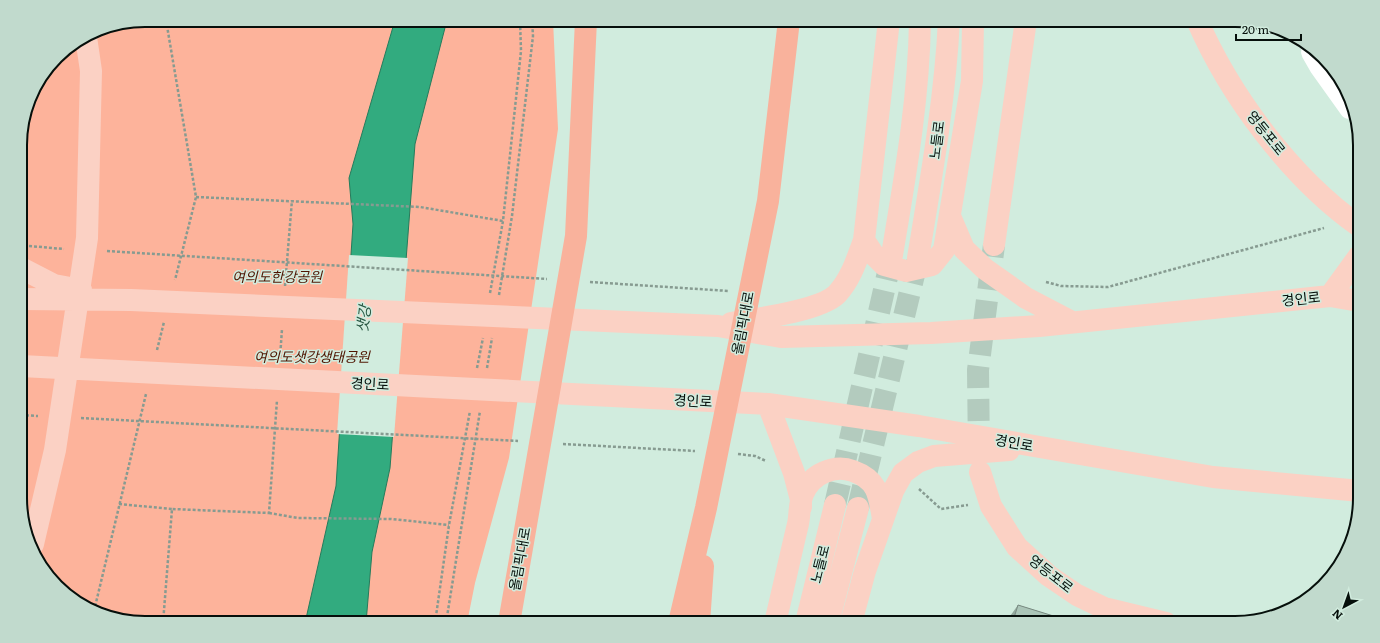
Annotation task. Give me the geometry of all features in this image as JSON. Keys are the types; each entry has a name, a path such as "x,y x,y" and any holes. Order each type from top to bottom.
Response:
{"highway":[{"name":"올림픽대로","path":"510,616 576,236 586,27"},
{"name":"올림픽대로","path":"680,616 706,508 768,201 789,27"},
{"path":"699,616 706,508"}],"main road":[{"path":"718,326 786,313 818,305 836,295 853,272 864,240 888,27"},
{"name":"노들로","path":"892,255 908,158 920,55 920,27"},
{"name":"노들로","path":"918,258 934,165 947,64 949,27"},
{"path":"864,240 874,255 884,265 906,271 932,265 944,250 972,81 973,27"},
{"path":"994,245 1025,27"},
{"name":"영등포로","path":"1201,27 1240,100 1275,145 1339,212 1353,222"},
{"path":"34,538 55,450 87,238 91,71 87,43"},
{"path":"1339,212 1353,231"},
{"path":"950,216 964,249 985,269 1026,298 1070,321"},
{"path":"1330,296 1353,264"},
{"path":"27,271 54,285 131,300"},
{"name":"경인로","path":"27,299 131,300 718,326 781,337 931,333 1039,326 1070,321 1330,296 1353,300"},
{"name":"경인로","path":"27,366 768,404 919,426 1213,477 1353,490"},
{"path":"768,404 794,473 801,500 800,514"},
{"path":"853,616 865,570 883,519 900,477 903,474 918,462 934,456 1040,448"},
{"path":"777,616 800,514 803,494 812,480 828,470 843,468 863,475 873,483 879,496 883,519"},
{"name":"영등포로","path":"980,472 992,506 1017,547 1049,576 1077,595 1104,608 1137,616"},
{"name":"노들로","path":"808,616 834,505"},
{"name":"노들로","path":"830,616 858,508"}],"path":[{"path":"167,27 196,197 175,282"},
{"path":"196,197 292,200 420,207 503,221"},
{"path":"285,294 292,200"},
{"path":"1061,286 1108,287 1324,228"},
{"path":"27,246 67,249"},
{"path":"106,251 551,280"},
{"path":"583,282 734,291"},
{"path":"157,351 165,320"},
{"path":"280,364 282,325"},
{"path":"95,605 148,389"},
{"path":"269,513 277,396"},
{"path":"27,415 45,416"},
{"path":"76,418 522,442"},
{"path":"561,444 696,451"},
{"path":"734,453 755,456"},
{"path":"915,486 941,509"},
{"path":"119,504 172,509 269,513 298,518 391,519 449,526"},
{"path":"164,616 172,509"}],"green space":[{"name":"여의도한강공원","path":"145,27 553,27 558,129 509,458 475,583 468,616 145,616 122,614 100,607 73,592 51,570 36,543 31,529 27,498 27,137 31,114 39,93 56,67 73,51 107,33 122,29"}],"water":[{"name":"샛강","path":"393,27 445,27 415,144 390,468 372,552 367,616 307,616 336,486 353,224 349,178"}],"pier":[{"path":"349,255 408,258 394,437 337,434"}],"building":[{"path":"1018,605 1053,616 1015,616"}],"tunnel":[{"path":"979,454 978,370 994,245"},
{"path":"835,505 892,255"},
{"path":"858,508 918,258"}],"park label":[{"name":"여의도샛강생태공원","path":"312,357"}]}
